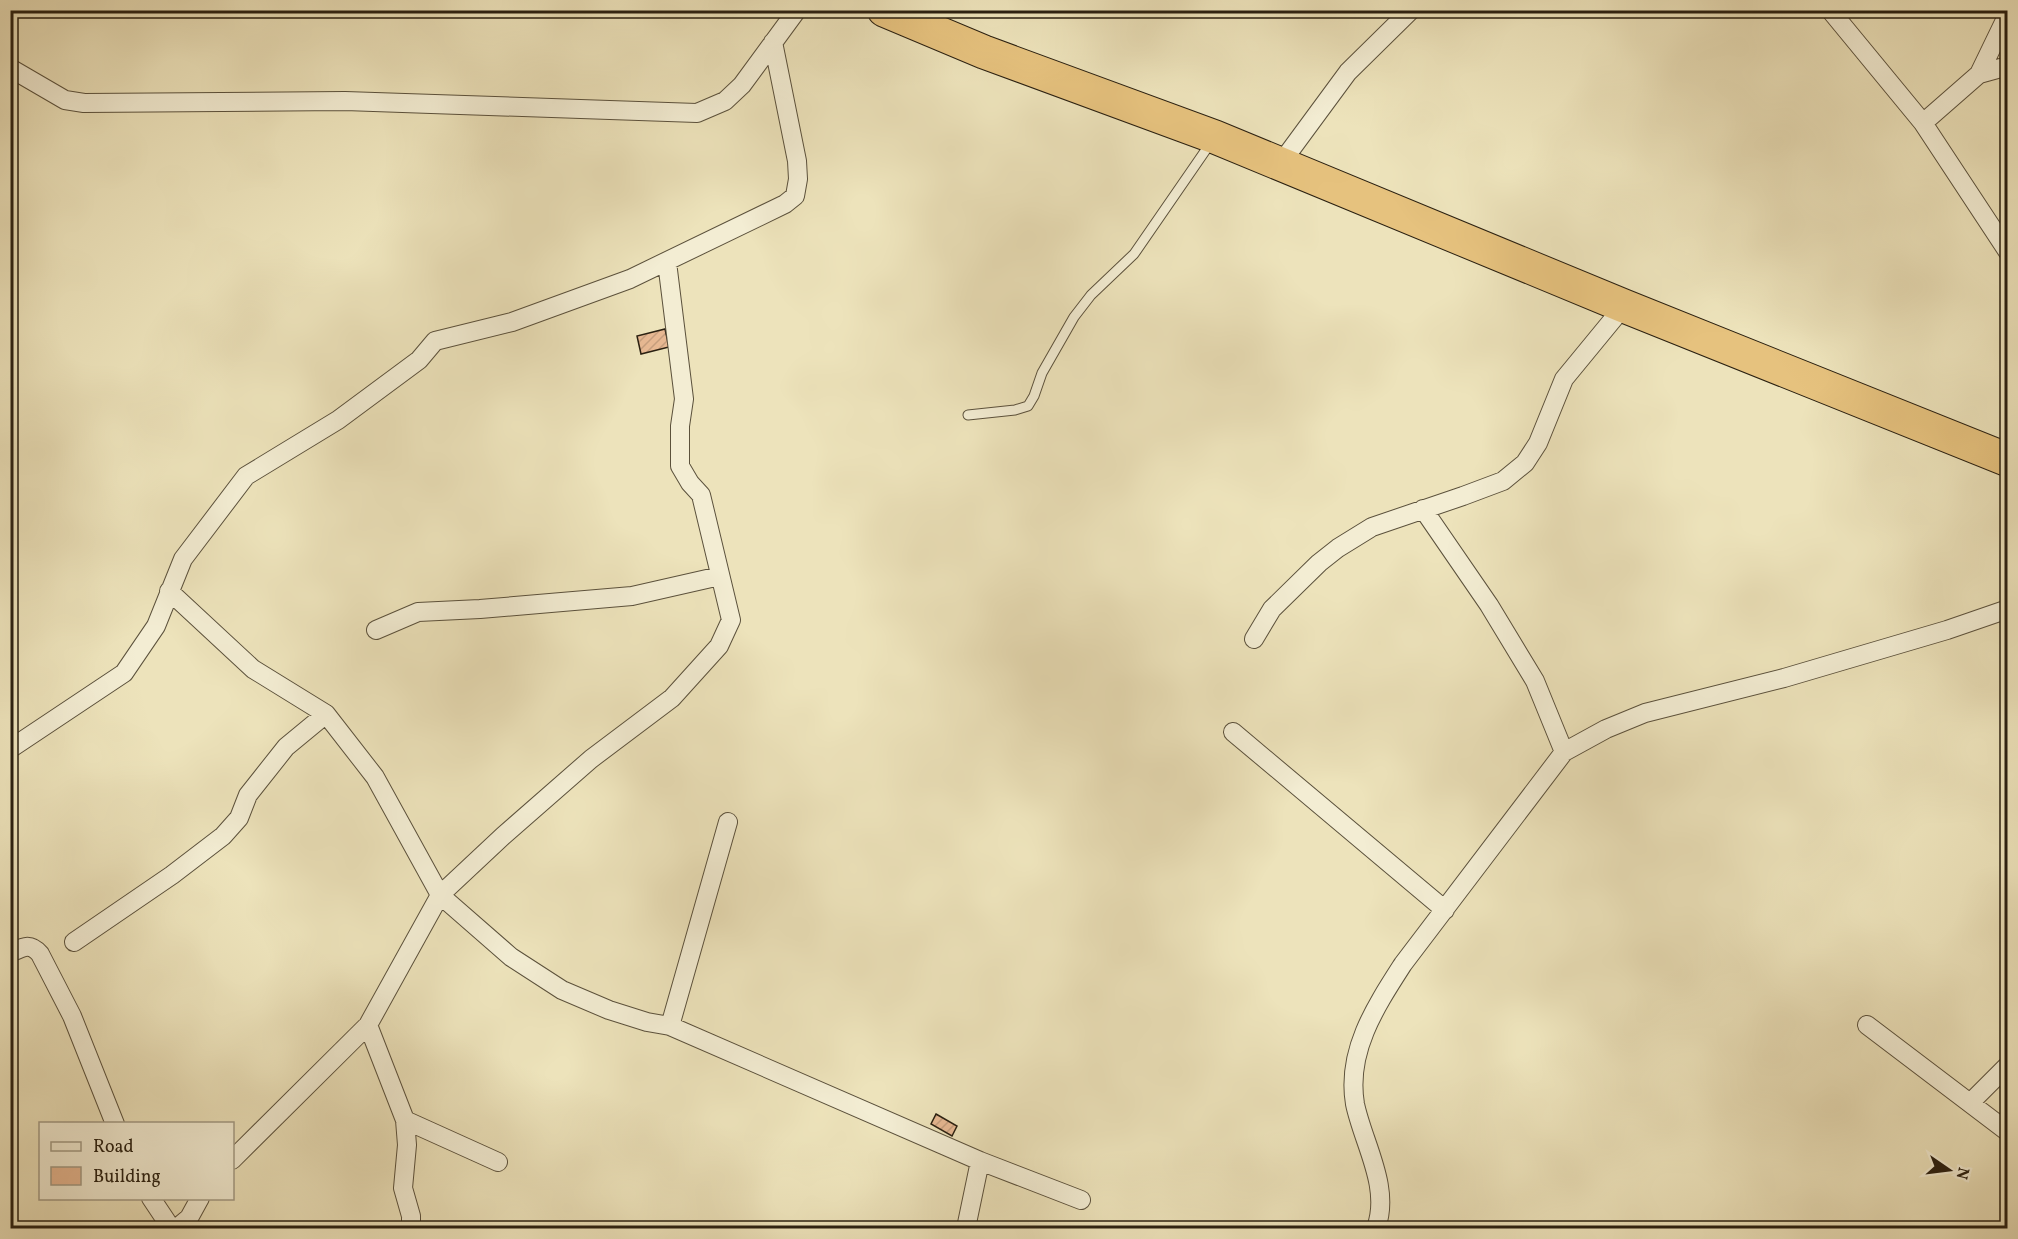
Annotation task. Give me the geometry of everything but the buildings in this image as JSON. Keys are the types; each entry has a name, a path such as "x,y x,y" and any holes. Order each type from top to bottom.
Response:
{"highway":[{"path":"884,10 984,52 1281,163 1624,306 2007,460"}],"street":[{"path":"10,68 65,100 84,103 345,101 697,113 725,101 742,85 797,10"},
{"path":"1281,163 1348,72 1412,10"},
{"path":"1830,10 1923,123 2007,252"},
{"path":"1923,123 1979,74 2007,14"},
{"path":"10,749 124,673 156,626 183,559 246,476 338,420 419,360 435,341 512,322 630,279 785,204 795,196 798,178 797,161 773,42"},
{"path":"1979,74 2007,66"},
{"path":"234,1158 368,1025 440,895 591,759 672,698 719,646 730,620 701,495 690,483 680,466 680,426 684,399 667,262"},
{"path":"1254,639 1272,609 1319,563 1338,548 1372,527 1503,481 1525,463 1538,443 1564,379 1624,306"},
{"path":"1423,509 1489,605 1535,681 1564,752"},
{"path":"376,630 418,612 632,596 720,576"},
{"path":"169,591 253,669 326,714 375,777 440,895 511,957 562,990 609,1010 647,1022 670,1026 980,1161 1081,1200"},
{"path":"1376,1228 1379,1219 1376,1165 1355,1103 1356,1059 1364,1028 1403,964 1564,752 1606,729 1645,713 1784,678 1947,630 2007,609"},
{"path":"74,942 172,875 223,836 239,818 248,795 286,747 326,714"},
{"path":"1233,732 1445,910"},
{"path":"670,1026 728,822"},
{"path":"10,953 30,946 40,954 72,1016 114,1122"},
{"path":"368,1025 405,1120 403,1188 411,1216 411,1228"},
{"path":"1867,1025 2007,1132"},
{"path":"1970,1103 2007,1065"},
{"path":"405,1120 498,1162"},
{"path":"966,1228 980,1161"},
{"path":"151,1200 171,1228"},
{"path":"177,1228 189,1218 199,1200"}],"lane":[{"path":"968,415 1015,410 1028,406 1042,373 1074,317 1091,295 1134,254 1215,137"}]}
